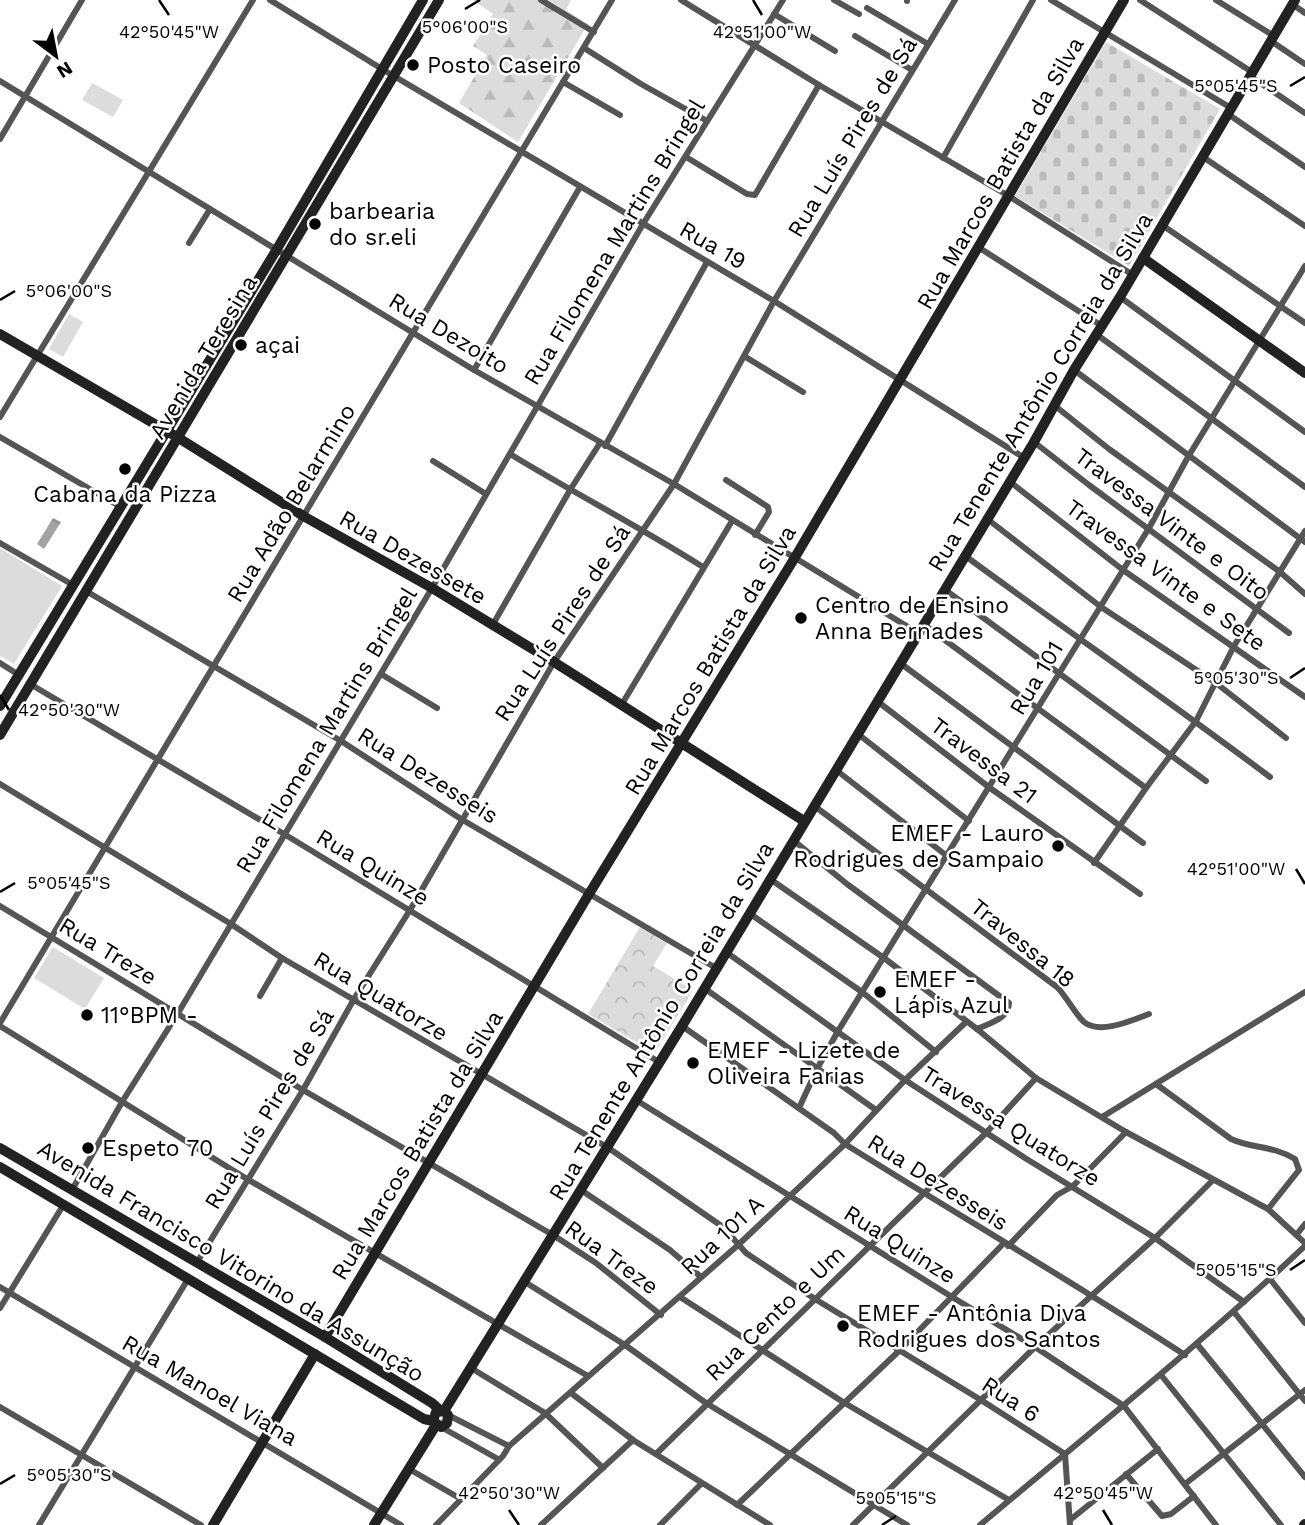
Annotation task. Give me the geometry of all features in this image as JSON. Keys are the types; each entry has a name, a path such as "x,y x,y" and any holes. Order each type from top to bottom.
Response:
{"main road":[{"name":"Avenida Teresina","path":"0,706 184,403 423,0"},
{"name":"Avenida Teresina","path":"0,735 4,719 30,684 439,0"},
{"name":"Rua Marcos Batista da Silva","path":"325,1337 589,894 794,559 1124,0"},
{"name":"Rua Tenente Antônio Correia da Silva","path":"374,1525 436,1424 434,1413 444,1412 682,1026 1034,442 1074,370 1121,297 1294,2"},
{"path":"1143,258 1305,373"},
{"name":"Rua Dezessete","path":"0,334 177,437 305,517 432,588 622,704 804,821"},
{"path":"199,377 210,383"},
{"path":"184,403 194,409"},
{"name":"Avenida Francisco Vitorino da Assunção","path":"0,1148 325,1337 444,1412"},
{"name":"Avenida Francisco Vitorino da Assunção","path":"0,1167 436,1424"},
{"path":"64,1204 59,1198 61,1192 65,1189 72,1190"},
{"path":"155,1259 163,1244"},
{"path":"213,1525 315,1354 312,1340 325,1337 330,1344 328,1351 323,1355 315,1354"}],"street":[{"path":"0,139 82,0"},
{"path":"0,417 253,0"},
{"name":"Rua 19","path":"270,0 774,301 1023,457"},
{"path":"541,0 594,32"},
{"name":"Rua Adão Belarmino","path":"0,1025 612,0"},
{"path":"681,0 819,85 1007,195 1133,275"},
{"name":"Rua Filomena Martins Bringel","path":"72,1190 122,1101 178,1013 432,588 643,224 783,0"},
{"path":"834,0 859,14"},
{"path":"942,0 953,3"},
{"path":"943,158 1033,0"},
{"path":"1051,0 1229,111 1305,167"},
{"path":"1140,0 1305,113"},
{"path":"1216,0 1305,64"},
{"path":"1294,2 1305,13"},
{"name":"Rua Luís Pires de Sá","path":"196,1264 303,1090 354,999 410,911 554,662 674,484 774,301 953,3"},
{"path":"867,8 928,44"},
{"path":"774,14 835,51"},
{"path":"855,36 912,70"},
{"path":"584,48 707,121"},
{"name":"Rua Dezoito","path":"0,81 474,370 674,484 794,559 920,629 1037,708 1146,788"},
{"path":"563,82 620,115"},
{"path":"686,157 752,196 762,184 819,85"},
{"path":"1203,156 1305,226"},
{"path":"474,370 580,187"},
{"path":"189,243 211,209"},
{"path":"1162,225 1305,323"},
{"path":"978,247 1099,330 1212,420 1305,487"},
{"path":"492,626 570,490 603,444 707,262"},
{"name":"Rua 101","path":"799,1108 838,1031 1014,749 1149,528 1188,457 1304,271"},
{"path":"1121,297 1305,432"},
{"path":"744,356 803,392"},
{"path":"1074,370 1303,540"},
{"path":"1055,405 1109,449 1280,572 1305,594"},
{"path":"0,437 121,507"},
{"name":"Travessa Vinte e Oito","path":"1034,442 1289,633"},
{"path":"510,454 570,490 644,529 703,567"},
{"path":"433,461 485,494"},
{"path":"726,480 768,507 769,512 755,535"},
{"name":"Travessa Vinte e Sete","path":"1009,481 1123,570 1305,697"},
{"path":"986,519 1101,607 1216,683 1286,738"},
{"path":"622,704 732,521"},
{"path":"1094,863 1196,721 1234,646 1303,540 1305,531"},
{"path":"0,543 73,585"},
{"path":"964,555 1196,721 1269,777"},
{"path":"944,589 1206,781"},
{"name":"Rua Dezesseis","path":"86,591 341,741 461,819 716,968"},
{"path":"0,663 19,675"},
{"path":"900,663 1143,843"},
{"path":"381,674 437,708"},
{"name":"Rua Quinze","path":"30,684 284,834 659,1062"},
{"name":"Travessa 21","path":"877,701 990,788 1140,894"},
{"path":"857,734 969,821"},
{"path":"836,770 947,856"},
{"name":"Rua Quatorze","path":"0,784 231,924 282,958 607,1147 723,1227 737,1246"},
{"name":"Travessa 18","path":"813,805 1057,987 1078,1016 1090,1026 1118,1024 1149,1014"},
{"path":"793,840 847,884 1005,998 1009,1003 1006,1013 977,1029"},
{"path":"770,878 884,958 977,1029 1035,1078 1126,1132 1268,1209 1297,1234 1305,1245 1185,1355 979,1525"},
{"name":"Rua Treze","path":"0,906 303,1090 553,1235 596,1263 661,1315"},
{"path":"749,913 862,992 936,1052"},
{"name":"Travessa Quatorze","path":"726,952 905,1080 1155,1238 1244,1303"},
{"path":"260,996 282,958"},
{"path":"704,988 876,1110"},
{"path":"1102,1117 1305,992"},
{"name":"Rua 101 A","path":"436,1525 509,1446 737,1246 845,1144 905,1080 967,1022"},
{"path":"0,1025 247,1179 588,1376"},
{"name":"Rua Dezesseis","path":"682,1026 799,1108 845,1144 1091,1294 1185,1355"},
{"name":"Rua Cento e Um","path":"657,1453 986,1133 1035,1078"},
{"path":"1156,1084 1231,1139 1240,1143 1263,1145 1295,1159 1299,1170 1268,1209"},
{"name":"Rua Quinze","path":"636,1100 1035,1347 1124,1406 1216,1525"},
{"path":"737,1505 900,1350 1006,1244 1062,1191 1073,1186 1126,1132"},
{"path":"853,1525 1035,1347 1155,1238 1213,1180"},
{"path":"581,1190 670,1250 701,1277"},
{"path":"0,1308 64,1204"},
{"path":"1297,1234 1305,1224"},
{"name":"Rua 6","path":"737,1246 815,1300 1065,1454"},
{"path":"39,1525 188,1279"},
{"path":"1270,1279 1305,1323"},
{"path":"525,1282 625,1345 706,1403 907,1525"},
{"name":"Rua Manoel Viana","path":"0,1287 401,1525"},
{"name":"Rua Treze","path":"680,1297 843,1402 1009,1500"},
{"path":"1234,1312 1302,1392 1305,1401"},
{"path":"1197,1344 1305,1478"},
{"path":"471,1368 545,1413 603,1468"},
{"path":"1161,1375 1281,1525"},
{"path":"571,1392 633,1440 767,1524"},
{"path":"1185,1484 1302,1392"},
{"path":"0,1407 201,1525"},
{"path":"444,1412 509,1446"},
{"path":"436,1424 498,1459"},
{"path":"541,1525 633,1440"},
{"path":"1070,1522 1158,1449"},
{"path":"1065,1454 1070,1522"},
{"path":"409,1469 461,1499"},
{"path":"1126,1475 1162,1516 1171,1514 1194,1496"},
{"path":"660,1525 702,1484"}],"green space":[{"path":"473,0 571,0 566,10 588,24 518,142 459,103 487,55 473,46 493,14"},
{"path":"1106,42 1220,109 1129,266 1015,196"},
{"path":"92,83 123,100 113,117 82,100"},
{"path":"69,314 83,322 63,357 49,349"},
{"path":"0,548 62,586 14,664 0,656"},
{"path":"640,927 667,943 653,966 693,990 655,1053 588,1014"},
{"path":"53,947 104,978 85,1009 34,978"}],"water":[{"path":"53,518 61,522 44,549 37,544"}],"place":[{"name":"Posto Caseiro","path":"413,65"},
{"name":"barbearia do sr.eli","path":"315,224"},
{"name":"açai","path":"241,345"},
{"name":"Cabana da Pizza","path":"125,469"},
{"name":"Centro de Ensino Anna Bernades","path":"801,618"},
{"name":"EMEF - Lauro Rodrigues de Sampaio","path":"1058,846"},
{"name":"EMEF - Lápis Azul","path":"880,992"},
{"name":"11°BPM -","path":"87,1015"},
{"name":"EMEF - Lizete de Oliveira Farias","path":"693,1063"},
{"name":"Espeto 70","path":"88,1148"},
{"name":"EMEF - Antônia Diva Rodrigues dos Santos","path":"843,1326"}]}
